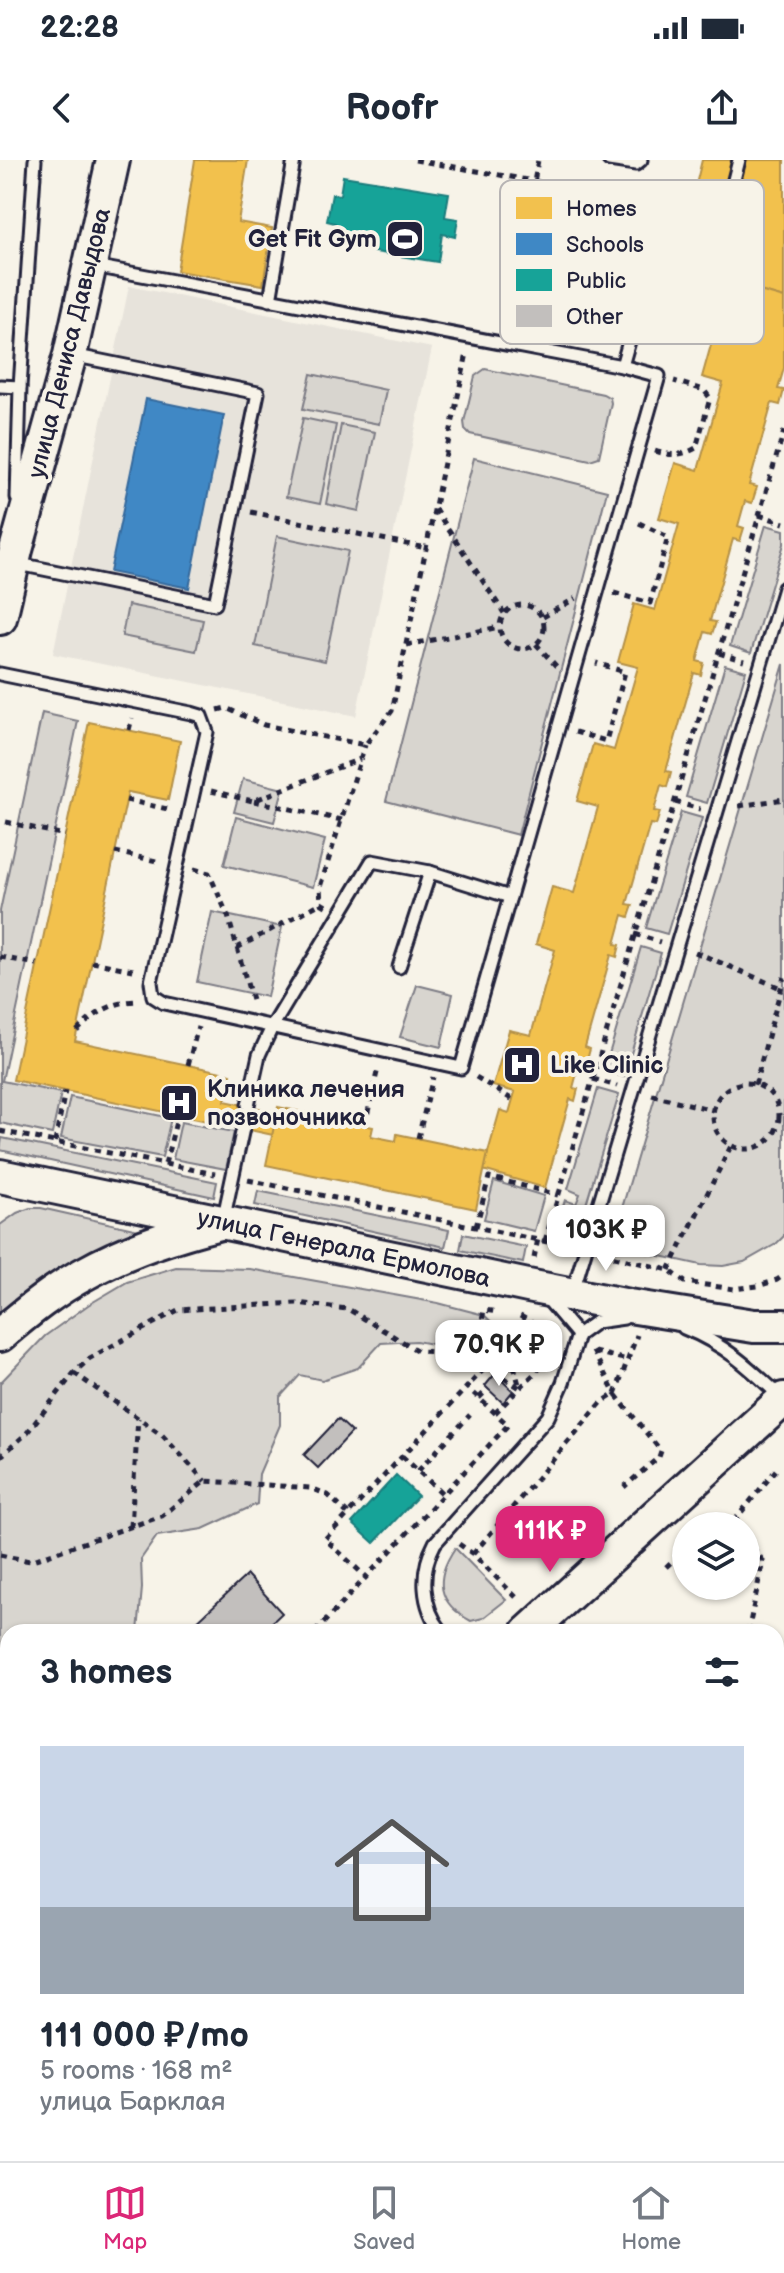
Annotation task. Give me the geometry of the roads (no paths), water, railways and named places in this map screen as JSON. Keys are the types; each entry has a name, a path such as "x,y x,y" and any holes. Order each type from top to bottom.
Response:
{"street":[{"name":"улица Дениса Давыдова","path":"0,618 10,554 70,355 113,160"},
{"name":"улица Генерала Ермолова","path":"0,1176 223,1222 530,1276 572,1295 754,1326 784,1326"},
{"path":"0,1335 52,1294 87,1272 191,1230 223,1222"},
{"path":"537,1624 784,1399"}],"lane":[{"path":"35,160 10,554 215,604 258,393 70,355"},
{"path":"270,300 294,160"},
{"path":"609,160 636,164 641,160"},
{"path":"734,180 739,160"},
{"path":"90,265 500,343"},
{"path":"0,674 201,716 207,732 151,982 153,996 164,1003 461,1068 659,376 508,344"},
{"path":"622,366 628,344"},
{"path":"0,386 20,387"},
{"path":"572,1295 784,588"},
{"path":"248,1105 259,1055 272,1027 372,861 430,872 510,897"},
{"path":"399,967 430,872"},
{"path":"223,1222 243,1128"},
{"path":"530,1276 578,1335"},
{"path":"436,1624 426,1598 426,1559 444,1531 548,1417 563,1383 578,1335 596,1322 616,1318 661,1322 686,1329 717,1342 784,1399"}],"place":[{"name":"Get Fit Gym","path":"405,239"},
{"name":"Like Clinic","path":"522,1065"},
{"name":"Клиника лечения позвоночника","path":"179,1103"}]}
